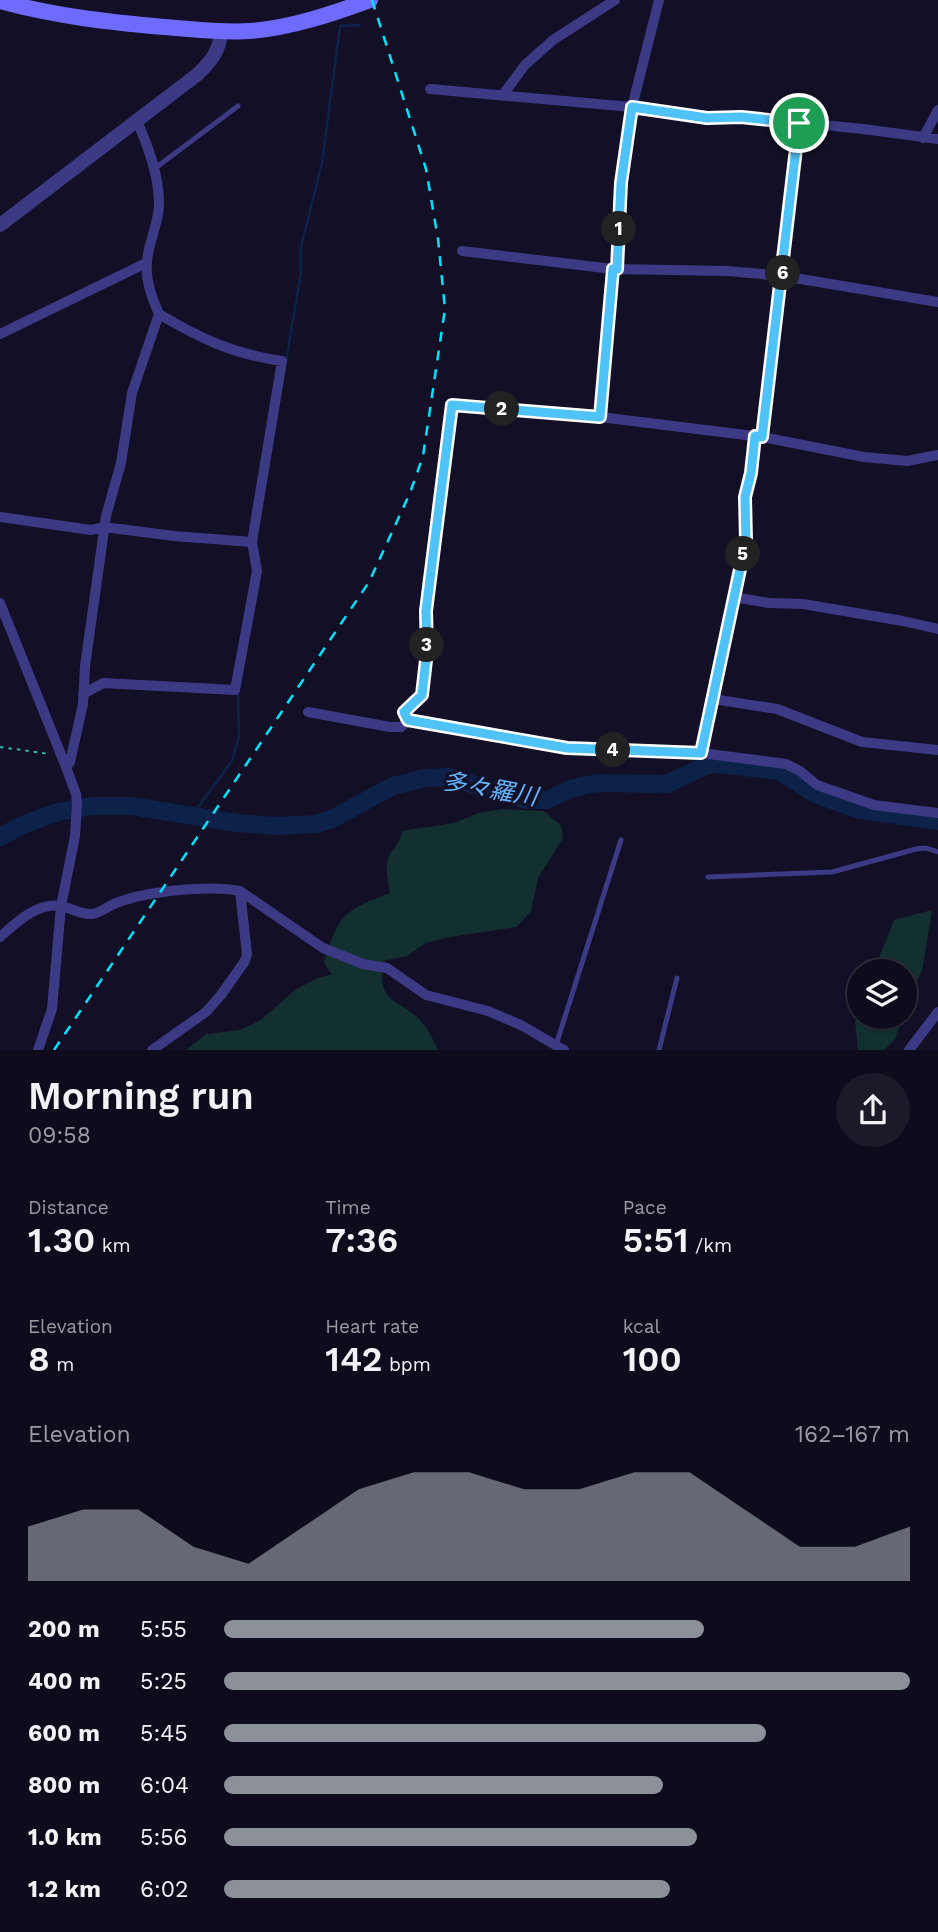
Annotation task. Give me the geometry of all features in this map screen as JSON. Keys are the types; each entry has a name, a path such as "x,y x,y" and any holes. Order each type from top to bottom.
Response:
{"main road":[{"path":"0,1 77,19 221,32 276,27 322,16 370,0"}],"street":[{"path":"502,96 525,65 553,40 615,0"},
{"path":"600,417 621,183 632,107 659,0"},
{"path":"0,225 198,74 214,59 220,48 221,32"},
{"path":"430,89 632,107 707,118 741,117 863,129 938,139"},
{"path":"923,138 938,110"},
{"path":"83,694 103,683 235,690 257,571 252,542 282,361 252,357 202,339 159,314 150,293 146,263 159,205 148,146 137,121"},
{"path":"701,753 746,541 745,497 758,437 783,275 799,123"},
{"path":"463,251 615,269 783,275 938,302"},
{"path":"0,334 146,263"},
{"path":"66,766 70,762 83,694 104,527 121,463 132,393 159,314"},
{"path":"408,720 404,712 422,695 427,651 426,611 452,405 600,417 758,437 864,457 907,461 938,456"},
{"path":"0,517 91,530 104,527 174,537 252,542"},
{"path":"733,597 769,603 803,604 938,629"},
{"path":"0,603 66,766 77,804 75,836 61,906 52,1009 38,1050"},
{"path":"713,699 777,709 862,742 938,750"},
{"path":"308,712 390,727 401,727 408,720"},
{"path":"408,720 567,748 701,753 786,764 817,785 874,805 938,813"},
{"path":"0,937 25,915 53,905 89,914 99,912 117,902 186,889 240,891 323,948 363,964 387,968 426,995 488,1011 522,1024 560,1048"},
{"path":"152,1050 206,1012 245,961 247,954 240,891"},
{"path":"909,1050 938,1012"}],"lane":[{"path":"154,169 238,106"},
{"path":"560,1048 621,839"},
{"path":"708,877 832,872 916,849 926,848 938,852"},
{"path":"659,1050 677,978"}],"path":[{"path":"0,747 61,755"}],"green space":[{"path":"501,809 543,811 561,825 563,838 538,878 531,911 517,927 426,943 407,956 383,961 385,991 420,1020 438,1050 186,1050 206,1034 240,1030 261,1020 295,990 332,974 324,963 339,924 352,910 390,893 388,861 402,831 454,823 479,813"},
{"path":"932,910 923,966 917,982 917,959 879,959 894,920"},
{"path":"856,1029 899,1029 895,1039 884,1050 858,1050"}],"waterway":[{"path":"286,361 301,272 301,247 322,163 340,26 360,25"},
{"path":"193,814 232,761 239,736 238,692"},
{"name":"多々羅川","path":"0,837 22,825 58,812 92,806 131,806 237,823 276,826 315,824 332,819 393,786 425,778 448,777 527,800 547,800 570,789 597,783 667,784 707,765 718,764 779,771 815,794 860,810 938,821"}],"railway":[{"path":"54,1050 369,582 410,493 423,456 445,309 438,239 426,169 372,0"}],"route":[{"path":"632,107 707,118 741,117 799,123 762,437 755,436 745,497 746,541 701,753 567,748 408,720 404,712 422,695 427,651 426,611 452,405 600,417 613,269 617,269 621,183 632,107"}]}
